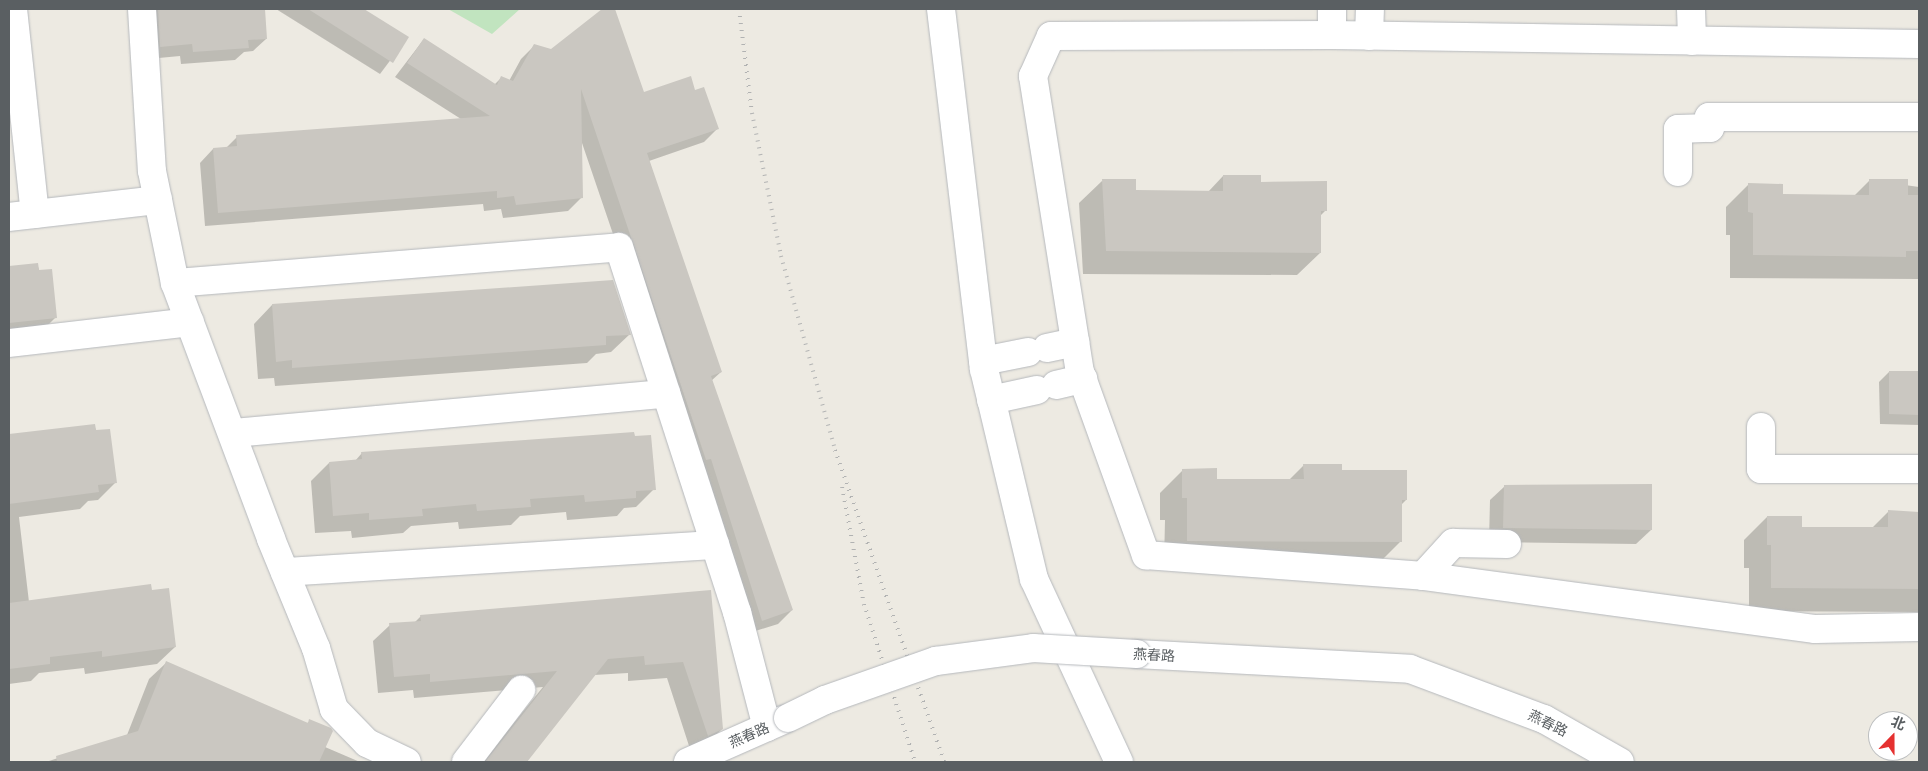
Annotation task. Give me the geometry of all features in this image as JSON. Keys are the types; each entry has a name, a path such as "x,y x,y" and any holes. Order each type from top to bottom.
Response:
{"street":[{"path":"13,9 15,81 35,214"},
{"path":"142,9 152,171 175,283 234,433 285,572 316,648 334,709 367,743 407,762"},
{"path":"942,9 983,361 991,400 1034,579 1119,762"},
{"path":"1369,36 1370,9"},
{"path":"1690,9 1692,41"},
{"path":"1919,44 1369,36 1332,22 1051,36 1033,76 1075,342 1083,379 1146,555 1423,576 1816,630 1919,627"},
{"path":"1678,172 1678,128 1710,128 1709,117 1919,117"},
{"path":"9,217 158,200"},
{"path":"175,283 619,248 737,612 778,722"},
{"path":"9,343 190,322"},
{"path":"983,361 1075,342"},
{"path":"991,400 1083,379"},
{"path":"234,433 666,394"},
{"path":"1761,427 1761,469 1919,469"},
{"path":"1423,576 1452,543 1506,544"},
{"path":"285,572 715,545"},
{"name":"燕春路","path":"688,762 825,700 936,661 1033,648 1410,669 1544,719 1620,762"},
{"path":"466,762 521,690"}],"green space":[{"path":"448,9 520,9 492,34"}],"building":[{"path":"158,9 265,9 267,39 248,40 249,48 193,52 192,44 160,47"},
{"path":"308,9 364,9 409,37 393,63"},
{"path":"602,9 615,9 644,92 691,76 695,90 704,87 719,129 647,153 722,372 711,376 793,610 762,621 711,459 706,460 581,89 583,198 516,205 514,196 497,198 497,191 218,213 213,148 237,146 236,135 490,116 407,63 424,38 497,85 501,76 513,81 534,44 551,49"},
{"path":"1223,175 1261,175 1261,182 1327,181 1327,211 1321,211 1321,253 1106,251 1102,179 1136,179 1136,190 1223,191"},
{"path":"1869,179 1908,179 1908,195 1919,195 1919,251 1906,251 1906,257 1753,255 1753,213 1748,212 1748,183 1783,184 1783,194 1869,195"},
{"path":"38,263 39,270 52,269 57,318 9,323 9,266"},
{"path":"613,280 631,335 606,336 606,345 292,368 292,360 276,362 272,304"},
{"path":"1889,371 1919,371 1919,415 1889,414"},
{"path":"95,424 96,430 110,429 117,483 98,485 99,492 9,504 9,434"},
{"path":"634,432 635,436 651,435 656,490 636,491 636,498 585,502 584,495 530,499 531,507 477,511 476,504 422,509 423,516 369,520 369,513 333,516 329,462 362,459 361,452"},
{"path":"1303,464 1342,464 1342,470 1407,470 1407,500 1402,500 1402,542 1187,541 1187,498 1182,498 1182,469 1217,468 1217,479 1304,479"},
{"path":"1652,484 1652,530 1503,528 1504,485"},
{"path":"1888,510 1919,512 1919,589 1771,588 1771,545 1767,545 1767,516 1802,516 1802,527 1888,527"},
{"path":"151,584 152,590 169,588 176,647 102,657 102,651 50,657 50,664 9,669 9,603"},
{"path":"711,590 723,729 708,736 683,662 645,665 644,656 608,659 527,762 485,762 557,671 430,682 430,674 394,677 389,623 421,621 420,615"},
{"path":"166,661 308,723 309,719 331,728 333,731 319,762 57,762 56,756 138,731"}],"railway":[{"path":"739,9 752,113 781,256 835,450 944,762"},
{"path":"842,487 864,604 915,762"}]}
